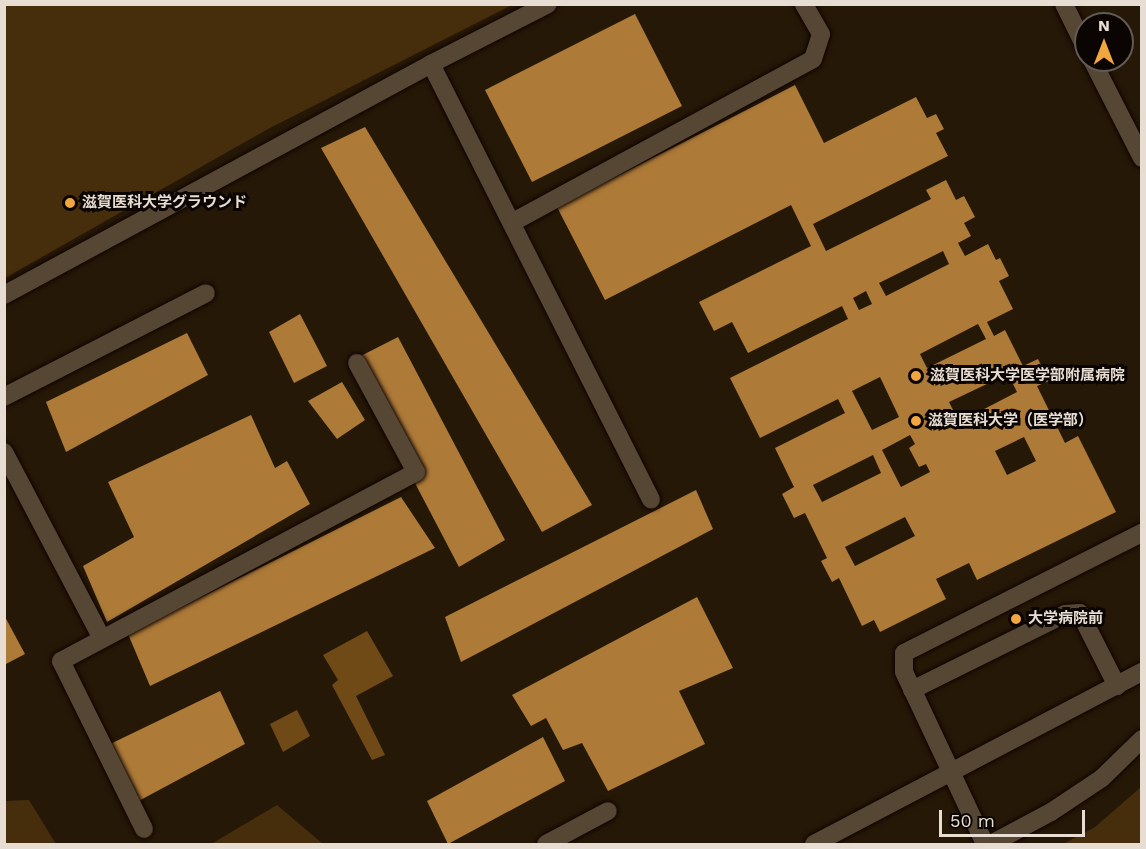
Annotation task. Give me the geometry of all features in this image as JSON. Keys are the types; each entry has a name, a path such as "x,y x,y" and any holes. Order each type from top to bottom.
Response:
{"street":[{"path":"4,295 431,64 548,4"},
{"path":"513,222 813,59 821,34 804,4"},
{"path":"1064,4 1074,24"},
{"path":"431,64 513,222 651,500"},
{"path":"1098,72 1142,158"},
{"path":"4,397 206,293"},
{"path":"144,829 61,661 416,472 357,363"},
{"path":"4,452 102,639"},
{"path":"985,844 904,672 904,653 1142,533"},
{"path":"912,690 1065,614 1080,613 1117,686"},
{"path":"814,844 1142,672"},
{"path":"991,844 1051,812 1102,778 1142,739"},
{"path":"546,844 608,811"}],"shaded area":[{"name":"滋賀医科大学グラウンド","path":"5,4 512,5 268,129 5,278"},
{"path":"367,631 393,676 356,696 385,755 372,760 332,685 338,680 323,655"},
{"path":"297,710 310,736 283,752 270,724"},
{"path":"1141,787 1141,844 1063,844 1095,827"},
{"path":"29,800 56,844 5,844 5,801"},
{"path":"277,805 323,844 211,844"}],"building":[{"path":"635,14 682,106 532,182 485,90"},
{"path":"795,85 824,143 916,97 927,118 936,114 944,129 936,133 948,156 813,224 826,251 931,199 926,190 946,180 956,200 964,196 975,217 964,223 971,236 958,243 965,256 988,244 996,260 1000,258 1009,276 999,281 1013,309 987,322 994,336 1005,330 1023,366 1038,359 1049,381 1037,386 1065,443 1078,436 1116,512 977,580 969,563 936,579 946,599 880,632 874,620 862,626 839,578 832,582 821,561 827,558 805,513 794,518 782,494 794,487 775,448 845,413 838,399 760,438 730,378 848,319 842,306 748,353 732,322 714,331 699,302 811,246 791,205 605,300 557,207","holes":["943,251 949,264 886,296 879,283","866,291 872,304 859,310 853,298","978,324 986,339 927,368 920,354","1008,374 1017,392 959,422 949,402","880,377 899,417 872,430 852,391","910,435 915,444 909,448 919,467 926,464 930,472 901,487 882,450","1024,437 1036,461 1007,475 995,451","873,455 881,473 822,502 813,485","905,517 915,536 855,566 845,547"]},
{"path":"365,127 592,505 542,532 321,148"},
{"path":"300,314 327,366 294,383 269,332"},
{"path":"187,333 208,375 66,452 46,402"},
{"path":"398,337 505,540 459,567 351,361"},
{"path":"342,382 365,420 337,439 308,401"},
{"path":"251,415 275,468 287,461 310,504 107,622 83,566 134,537 108,482"},
{"path":"696,490 713,529 461,662 445,617"},
{"path":"401,497 435,548 150,686 128,634"},
{"path":"697,597 733,668 679,691 705,744 608,791 582,743 563,750 546,718 531,726 512,695"},
{"path":"4,615 25,654 4,665"},
{"path":"220,691 245,744 133,804 104,747"},
{"path":"543,737 565,781 448,844 427,801"}],"place":[{"name":"滋賀医科大学グラウンド","path":"70,203"},
{"name":"滋賀医科大学医学部附属病院","path":"916,376"},
{"name":"滋賀医科大学（医学部）","path":"916,421"},
{"name":"大学病院前","path":"1016,619"}]}
